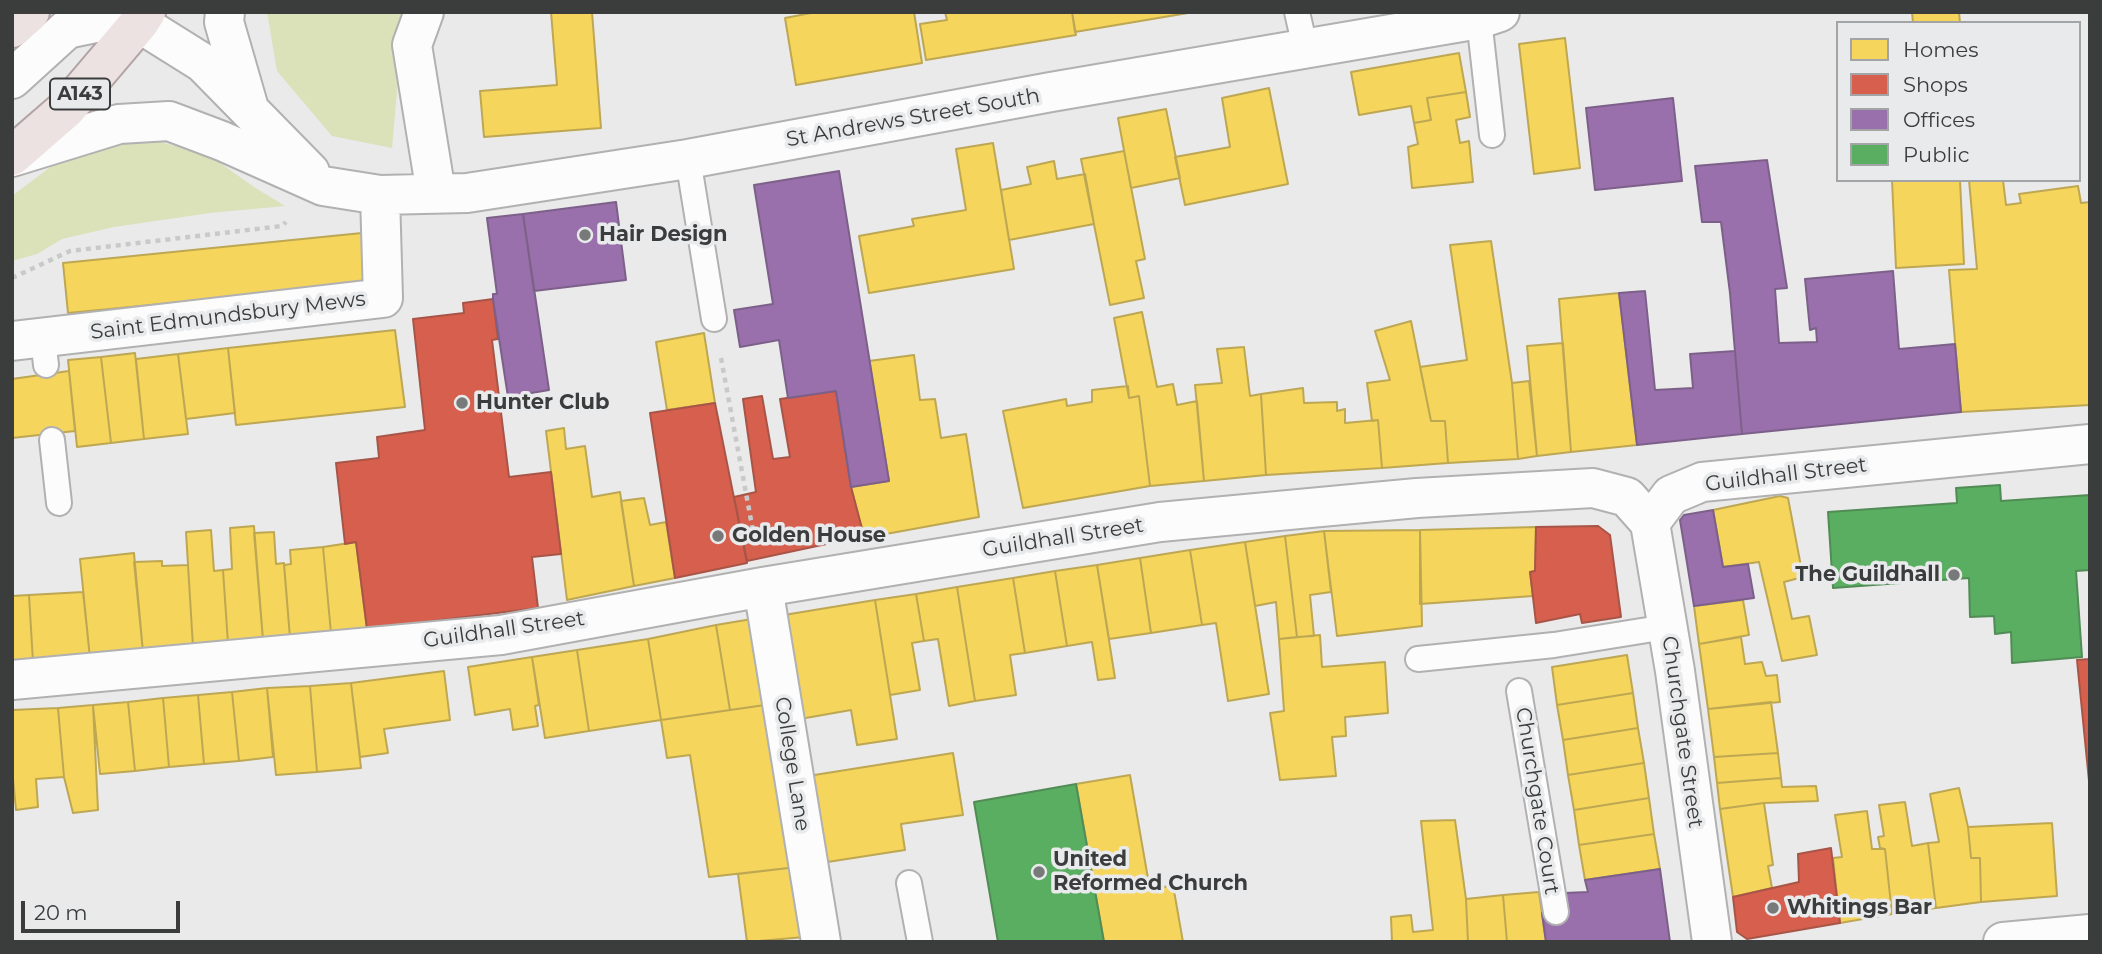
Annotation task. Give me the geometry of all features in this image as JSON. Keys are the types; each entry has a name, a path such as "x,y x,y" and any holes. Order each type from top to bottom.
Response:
{"main road":[{"path":"12,28 30,12"},
{"name":"A143","path":"12,157 66,109 143,18"}],"street":[{"path":"225,12 224,22 250,110"},
{"path":"424,12 412,45 436,193"},
{"name":"St Andrews Street South","path":"12,157 119,124 169,121 222,141 323,186 380,195 467,193 688,159 1301,30 1489,15"},
{"path":"12,79 67,29 143,18 203,63 323,186"},
{"name":"Saint Edmundsbury Mews","path":"34,348 383,298 380,195"},
{"name":"Guildhall Street","path":"12,680 501,635 763,587 1160,522 1416,498 1593,488 1627,497 1650,523 1671,495 1702,482 2090,444"},
{"name":"Churchgate Street","path":"1650,523 1675,671 1712,942"},
{"name":"College Lane","path":"763,587 821,942"},
{"path":"2003,942 2090,934"}],"lane":[{"path":"1489,15 1492,135"},
{"path":"688,159 714,319"},
{"path":"52,440 59,503"},
{"path":"1418,659 1554,645 1667,627"},
{"name":"Churchgate Court","path":"1519,691 1556,912"},
{"path":"909,883 920,942"}],"path":[{"path":"12,278 70,251 282,226 290,218"},
{"path":"714,319 763,587"}],"green space":[{"path":"267,12 409,12 401,46 392,148 332,136 277,71"},
{"path":"149,139 209,155 285,206 210,213 114,227 62,239 37,254 12,261 12,196 57,162 103,143"}],"building: Homes":[{"path":"551,12 592,12 601,128 484,137 480,91 557,85"},
{"path":"816,12 914,12 922,63 796,85 785,18"},
{"path":"945,12 1072,12 1076,35 926,60 920,24 947,20"},
{"path":"1072,12 1194,12 1075,32"},
{"path":"1912,12 1959,12 1960,21 1913,21"},
{"path":"1565,38 1580,168 1534,174 1519,44"},
{"path":"1459,53 1466,92 1427,98 1431,120 1414,123 1411,106 1359,115 1351,72"},
{"path":"1269,88 1288,184 1185,205 1175,157 1230,147 1222,98"},
{"path":"1466,92 1470,117 1456,120 1460,143 1469,141 1473,182 1412,188 1408,147 1418,144 1414,123 1431,120 1427,98"},
{"path":"1166,109 1180,178 1131,188 1118,118"},
{"path":"993,143 1014,269 869,293 859,236 914,226 912,219 966,210 956,149"},
{"path":"1124,151 1145,259 1136,261 1144,298 1110,305 1081,159"},
{"path":"1054,161 1057,179 1085,174 1094,224 1009,240 1001,190 1031,184 1027,167"},
{"path":"1892,182 1960,182 1964,264 1896,268"},
{"path":"1969,182 2003,182 2006,205 2021,203 2019,194 2078,186 2081,203 2090,202 2090,405 1961,412 1949,270 1977,269"},
{"path":"362,233 368,284 68,313 63,263"},
{"path":"1491,241 1512,383 1518,459 1448,463 1445,421 1431,421 1420,367 1467,360 1450,245"},
{"path":"1619,293 1637,445 1571,452 1559,299"},
{"path":"1142,312 1157,387 1173,384 1177,405 1197,401 1204,481 1150,486 1139,396 1129,398 1114,318"},
{"path":"1411,321 1431,421 1445,421 1448,463 1382,468 1378,420 1372,421 1367,383 1390,380 1375,331"},
{"path":"395,330 405,407 236,425 228,348"},
{"path":"704,333 715,403 667,410 656,342"},
{"path":"1563,343 1571,452 1537,456 1527,346"},
{"path":"1244,347 1250,396 1261,394 1266,475 1204,481 1195,385 1222,383 1217,349"},
{"path":"228,348 235,413 186,419 178,354"},
{"path":"135,353 144,439 111,443 101,357"},
{"path":"178,354 188,434 144,439 136,359"},
{"path":"914,355 920,400 935,399 941,438 966,434 979,517 864,538 851,487 889,481 869,361"},
{"path":"101,357 111,443 77,447 68,360"},
{"path":"69,371 75,431 12,438 12,379"},
{"path":"1529,381 1537,456 1518,459 1512,383"},
{"path":"1128,386 1129,398 1139,396 1150,486 1023,508 1003,411 1066,399 1067,406 1092,402 1092,390"},
{"path":"1303,388 1304,403 1337,402 1337,411 1345,409 1345,423 1378,420 1382,468 1266,475 1261,394"},
{"path":"564,428 566,449 585,446 592,497 620,492 634,586 567,600 546,431"},
{"path":"1780,496 1788,498 1803,577 1784,582 1792,619 1809,616 1817,655 1782,661 1759,562 1723,567 1713,510"},
{"path":"644,498 650,525 666,522 675,578 634,586 621,501"},
{"path":"254,526 263,640 228,644 223,570 232,569 230,528"},
{"path":"1536,527 1535,571 1530,572 1533,596 1420,604 1420,530"},
{"path":"211,530 214,571 223,570 228,644 193,647 186,532"},
{"path":"1420,530 1422,626 1337,636 1324,531"},
{"path":"1324,531 1331,592 1310,595 1314,636 1297,637 1285,536"},
{"path":"274,532 276,564 284,563 290,638 263,640 254,533"},
{"path":"1285,536 1297,637 1279,639 1276,602 1255,606 1245,542"},
{"path":"356,542 367,629 331,633 323,547"},
{"path":"1245,542 1269,694 1228,701 1216,623 1202,625 1190,550"},
{"path":"323,547 331,633 290,638 284,565 291,564 290,550"},
{"path":"1190,550 1202,625 1151,633 1140,558"},
{"path":"134,553 143,652 90,658 80,559"},
{"path":"1140,558 1151,633 1109,639 1097,565"},
{"path":"162,561 162,566 188,565 193,647 143,652 134,562"},
{"path":"1097,565 1115,678 1098,680 1092,642 1067,646 1055,571"},
{"path":"1055,571 1067,646 1025,653 1013,578"},
{"path":"1013,578 1025,653 1010,655 1016,695 975,701 957,587"},
{"path":"957,587 975,701 949,706 938,639 924,641 916,594"},
{"path":"83,592 90,658 33,662 29,595"},
{"path":"916,594 924,641 912,643 920,690 890,695 875,600"},
{"path":"29,595 33,662 12,664 12,596"},
{"path":"875,600 897,739 857,745 851,710 800,719 784,615"},
{"path":"1743,600 1749,635 1699,644 1694,606"},
{"path":"758,618 772,704 730,710 716,625"},
{"path":"716,625 730,710 661,720 648,639"},
{"path":"1320,635 1322,667 1385,662 1388,713 1345,717 1346,736 1332,737 1336,776 1280,780 1270,713 1284,711 1279,639"},
{"path":"1741,637 1745,664 1762,662 1766,676 1777,675 1780,702 1708,709 1699,644"},
{"path":"648,639 661,720 589,731 577,650"},
{"path":"577,650 589,731 545,738 532,657"},
{"path":"1627,655 1633,693 1557,705 1552,667"},
{"path":"532,657 539,705 535,706 538,726 513,730 510,709 475,715 468,667"},
{"path":"444,671 450,720 384,729 388,753 360,757 351,683"},
{"path":"351,683 361,768 317,772 310,686"},
{"path":"310,686 317,772 276,775 267,688"},
{"path":"267,688 273,757 239,761 232,692"},
{"path":"232,692 239,761 204,764 198,695"},
{"path":"1633,693 1638,728 1563,740 1557,705"},
{"path":"198,695 204,764 169,767 163,698"},
{"path":"163,698 169,767 135,771 128,702"},
{"path":"128,702 135,771 100,774 93,705"},
{"path":"1771,702 1778,753 1714,757 1708,709"},
{"path":"772,704 797,867 709,877 690,755 667,758 661,720"},
{"path":"93,705 98,810 73,813 64,777 58,708"},
{"path":"58,708 64,777 36,779 38,807 16,810 12,768 12,710"},
{"path":"1638,728 1644,763 1568,775 1563,740"},
{"path":"953,753 963,815 901,824 905,850 821,863 808,776"},
{"path":"1778,753 1781,778 1717,783 1714,757"},
{"path":"1644,763 1649,798 1574,810 1568,775"},
{"path":"1130,775 1150,890 1173,885 1183,942 1104,942 1076,784"},
{"path":"1781,778 1782,787 1816,786 1818,801 1764,803 1720,809 1717,783"},
{"path":"1959,788 1968,827 1971,858 1980,858 1981,902 1936,908 1928,843 1939,842 1930,794"},
{"path":"1649,798 1654,834 1579,845 1574,810"},
{"path":"1905,802 1912,846 1928,843 1936,908 1892,914 1885,849 1880,848 1878,837 1884,836 1879,805"},
{"path":"1764,803 1773,865 1768,866 1772,888 1733,897 1720,809"},
{"path":"1867,811 1872,849 1885,849 1892,914 1840,923 1833,858 1842,857 1835,815"},
{"path":"1455,820 1466,899 1468,942 1392,942 1391,917 1411,915 1413,932 1433,930 1421,821"},
{"path":"2052,823 2057,896 1981,902 1980,858 1971,858 1968,827"},
{"path":"1654,834 1660,869 1585,880 1579,845"},
{"path":"797,867 805,937 747,942 738,874"},
{"path":"1539,892 1546,942 1507,942 1503,895"},
{"path":"1503,895 1507,942 1468,942 1466,899"}],"building: Shops":[{"path":"493,299 498,339 492,340 509,477 551,472 561,554 532,557 538,608 367,629 356,542 345,544 336,463 379,458 377,437 425,430 413,319 464,313 463,303"},
{"path":"836,391 851,487 864,536 747,561 734,497 756,492 743,399 762,396 773,459 790,457 780,399"},
{"path":"715,403 747,563 675,578 650,413"},
{"path":"1598,526 1610,535 1621,617 1582,623 1580,614 1536,623 1530,572 1535,571 1536,527"},
{"path":"2090,659 2090,791 2077,660"},
{"path":"1831,848 1840,923 1747,939 1737,932 1733,897 1799,882 1798,854"}],"building: Offices":[{"path":"1673,98 1682,181 1595,190 1586,108"},
{"path":"1767,160 1787,288 1775,289 1779,343 1817,342 1816,328 1810,330 1805,279 1893,271 1899,349 1955,344 1961,412 1742,434 1721,222 1702,222 1695,166"},
{"path":"839,171 889,481 851,487 836,391 788,398 779,340 740,347 734,310 773,304 754,185"},
{"path":"616,202 626,280 534,291 523,214"},
{"path":"523,214 549,390 508,397 493,299 493,294 497,294 487,218"},
{"path":"1645,291 1655,390 1693,388 1690,354 1735,351 1742,434 1637,445 1619,293"},
{"path":"1713,510 1723,567 1748,564 1754,598 1694,606 1680,520 1684,515"},
{"path":"1660,869 1670,942 1546,942 1542,913 1568,911 1564,893 1588,892 1585,880"}],"building: Public":[{"name":"The Guildhall","path":"2000,485 2001,501 2090,495 2090,570 2076,571 2082,657 2012,663 2011,632 1995,634 1994,616 1970,617 1969,578 1833,588 1828,512 1957,503 1956,488"},
{"name":"United Reformed Church","path":"1076,784 1104,942 998,942 974,802"}],"place":[{"name":"Hair Design","path":"585,235"},
{"name":"Hunter Club","path":"462,403"},
{"name":"Golden House","path":"718,536"},
{"name":"The Guildhall","path":"1954,575"},
{"name":"United Reformed Church","path":"1039,872"},
{"name":"Whitings Bar","path":"1773,908"}]}
